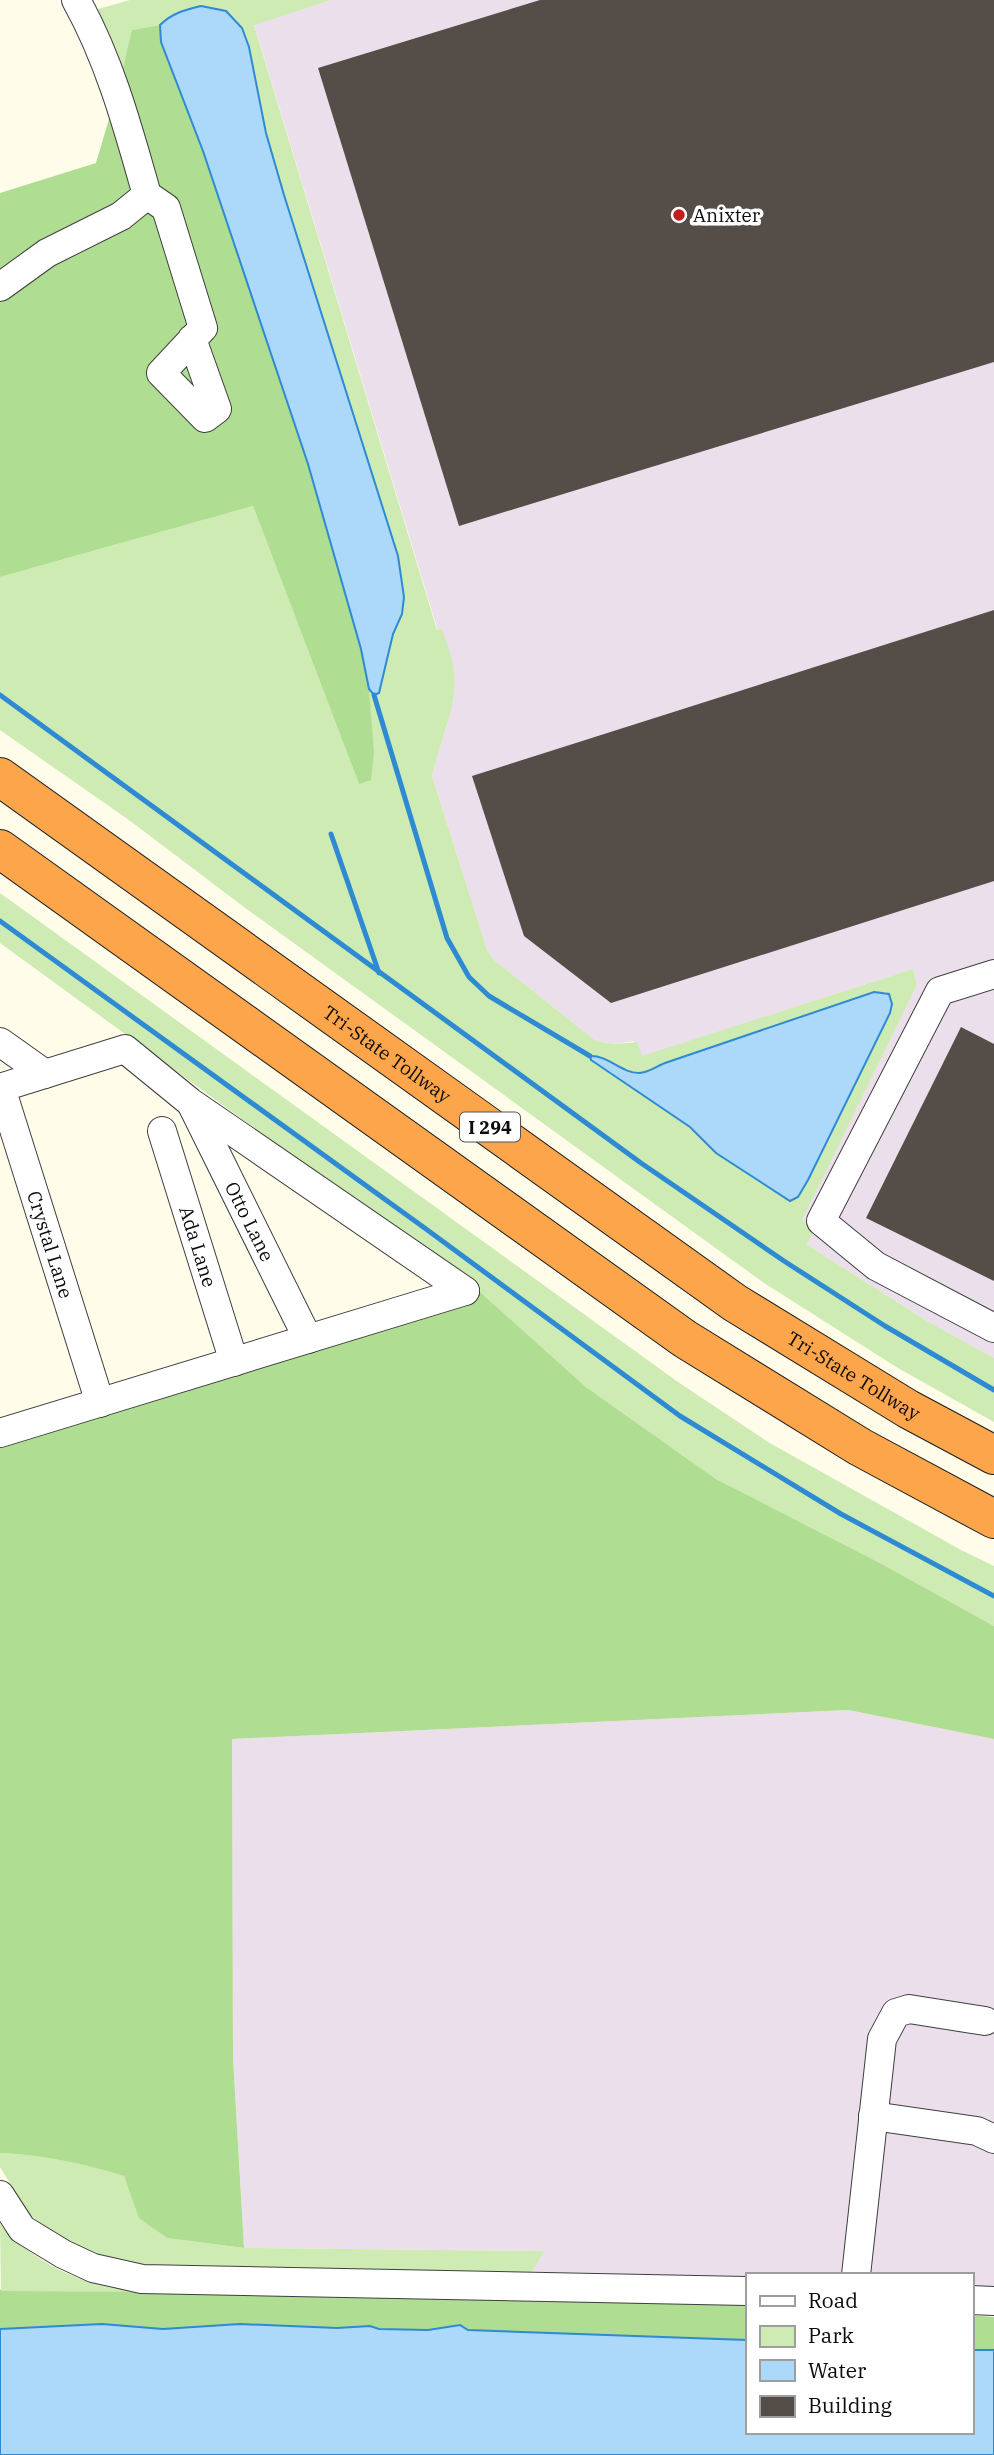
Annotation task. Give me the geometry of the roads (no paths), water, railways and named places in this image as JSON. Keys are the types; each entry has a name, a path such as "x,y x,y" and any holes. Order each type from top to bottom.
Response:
{"highway":[{"name":"Tri-State Tollway","path":"0,777 735,1303 908,1409 994,1455"},
{"path":"0,849 685,1339 860,1447 994,1519"}],"lane":[{"path":"76,0 94,33 120,101 147,195 166,208 203,328 192,339"},
{"path":"3,278 121,216 147,195"},
{"path":"994,974 940,991 821,1221 876,1266 994,1328"},
{"path":"0,1042 45,1074"},
{"path":"0,1433 465,1291 190,1102 125,1049 1,1088"},
{"name":"Crystal Lane","path":"1,1088 100,1403"},
{"name":"Otto Lane","path":"190,1102 308,1339"},
{"name":"Ada Lane","path":"162,1131 234,1362"},
{"path":"856,2273 881,2039 895,2013 909,2009 985,2021"},
{"path":"873,2116 977,2131 994,2139"},
{"path":"0,2195 22,2229 63,2254 93,2268 142,2279 746,2291"},
{"path":"973,2300 994,2301"}],"water":[{"path":"201,6 226,11 242,28 249,47 266,133 284,195 398,556 404,597 402,614 393,634 379,693 374,695 369,689 361,649 308,464 203,151 161,42 160,25 179,12"},
{"path":"874,992 889,994 892,1004 890,1013 808,1180 798,1197 790,1201 716,1153 690,1127 591,1060 590,1056 597,1056 626,1070 642,1073"},
{"path":"102,2324 163,2329 240,2324 337,2328 370,2326 379,2329 428,2330 460,2325 468,2330 746,2340 746,2434 973,2434 973,2350 994,2350 994,2455 0,2455 0,2329"}],"waterway":[{"path":"0,695 641,1163 885,1326 994,1390"},
{"path":"374,695 447,938 469,977 489,996 590,1056"},
{"path":"331,834 379,973"},
{"path":"0,921 680,1416 841,1514 994,1596"}],"place":[{"name":"Anixter","path":"679,215"}]}
